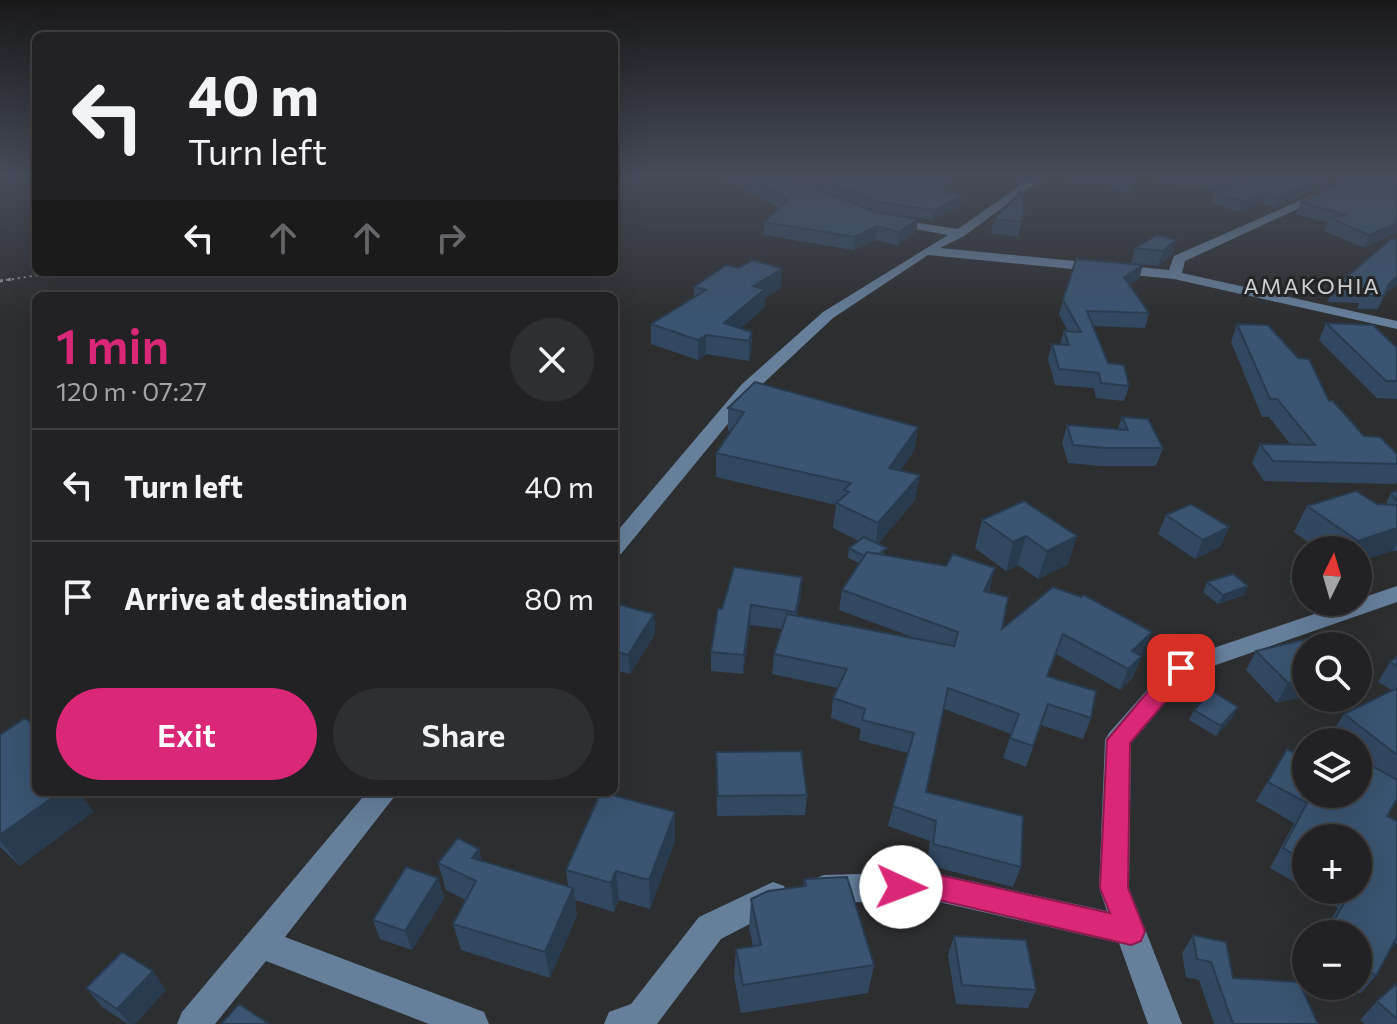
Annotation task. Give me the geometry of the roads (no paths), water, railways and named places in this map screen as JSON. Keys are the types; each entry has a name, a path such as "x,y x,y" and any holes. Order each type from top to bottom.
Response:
{"street":[{"path":"913,225 960,233"},
{"path":"618,544 694,451 777,360 828,315 972,225"},
{"path":"1174,275 1179,259 1251,225"},
{"path":"926,251 1174,275 1397,325"},
{"path":"1165,1024 1114,888 1118,740 1181,668 1397,594"},
{"path":"194,1024 381,796"},
{"path":"621,1024 642,1016 710,928 785,891 930,886 1131,931"},
{"path":"260,943 472,1024"}],"district":[{"name":"AMAKOHIA","path":"1312,285"}]}
